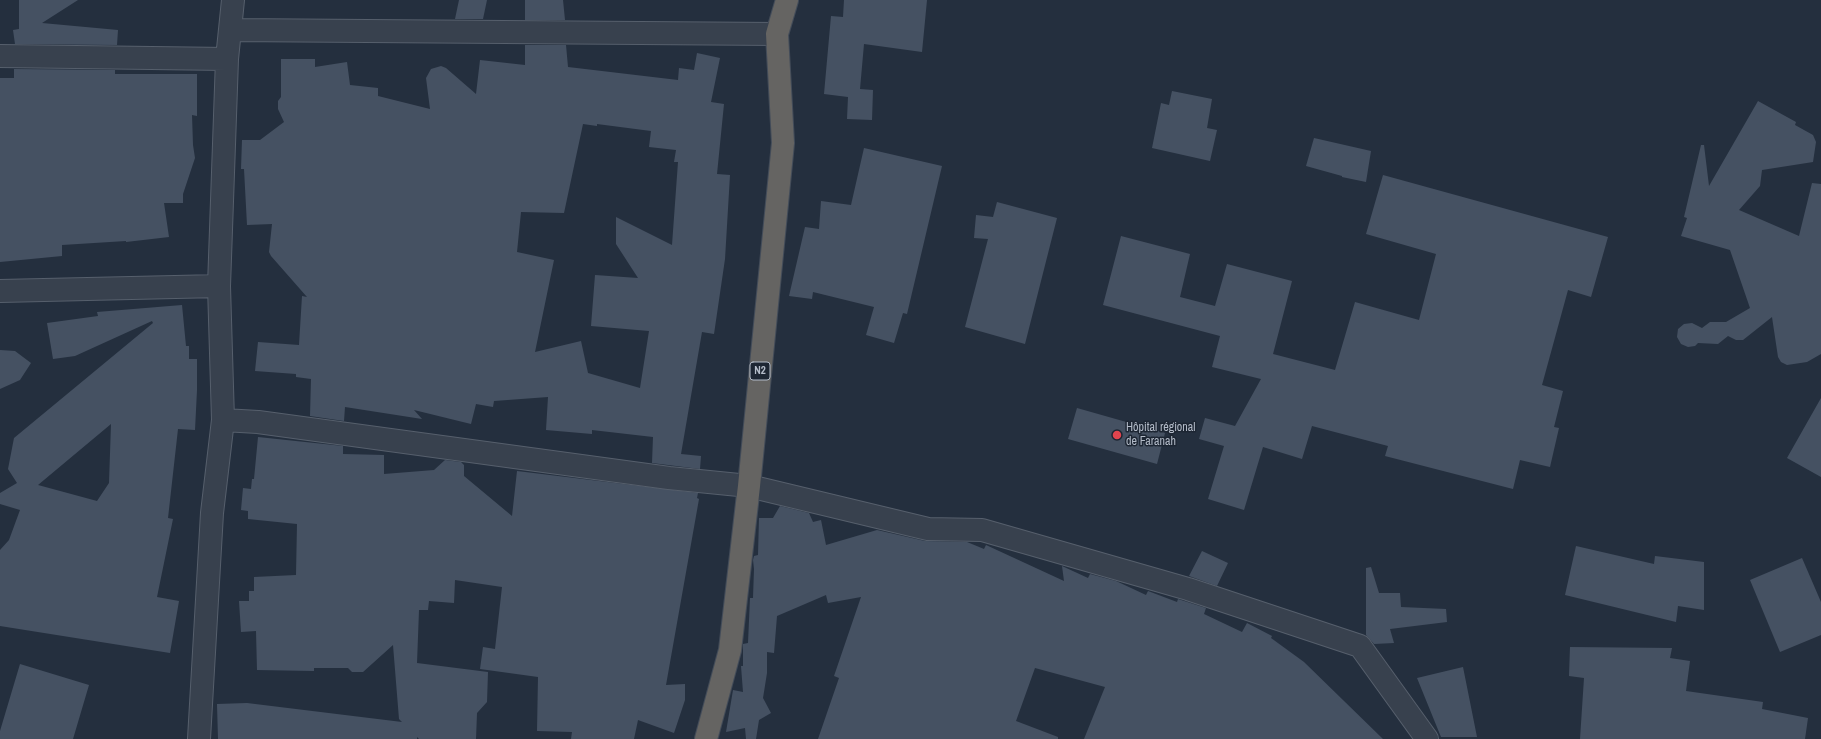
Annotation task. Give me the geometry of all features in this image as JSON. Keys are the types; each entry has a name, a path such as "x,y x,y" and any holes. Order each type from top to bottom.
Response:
{"highway":[{"name":"N2","path":"706,739 730,650 749,486 783,143 777,34 787,0"}],"street":[{"path":"199,739 212,513 223,420 219,286 227,59 233,0"},
{"path":"231,30 777,34"},
{"path":"0,56 227,59"},
{"path":"0,291 219,286"},
{"path":"223,420 265,423 669,478 749,486 928,529 982,530 1188,589 1360,646 1428,739"}],"building":[{"path":"19,0 78,0 42,23 118,30 117,45 15,44 13,30 19,29"},
{"path":"459,0 487,0 483,19 455,19"},
{"path":"525,0 563,0 565,20 525,20"},
{"path":"844,0 927,0 922,52 864,44 860,89 873,90 872,120 847,119 848,97 824,94 831,16 843,17"},
{"path":"525,45 566,45 568,67 678,80 679,68 694,70 697,53 720,58 711,102 724,104 717,174 730,175 725,259 714,334 702,332 681,454 701,456 700,469 652,463 653,437 592,430 592,434 546,430 548,397 494,401 493,407 476,404 471,424 414,410 422,419 345,407 344,421 310,416 311,379 296,377 296,374 255,371 258,342 299,345 302,296 307,297 269,252 272,224 247,225 244,169 241,169 242,140 260,140 284,122 278,109 278,101 281,97 281,59 315,59 315,67 347,62 350,85 378,88 378,96 430,109 426,78 431,69 441,66 446,68 476,94 480,60 525,65","holes":["583,124 597,126 597,124 651,131 649,147 676,150 674,162 678,162 672,245 616,217 616,244 638,278 595,275 591,326 649,331 640,388 588,373 581,341 535,352 554,260 517,252 521,212 564,213"]},
{"path":"14,69 115,70 115,74 197,74 197,116 192,115 195,158 183,194 183,203 164,203 169,237 126,242 62,245 62,256 0,262 0,78 14,78"},
{"path":"1172,91 1212,99 1207,128 1217,130 1210,161 1152,148 1161,103 1169,105"},
{"path":"1758,101 1796,122 1795,125 1813,135 1816,142 1813,162 1762,170 1760,186 1739,210 1799,236 1812,183 1821,184 1821,354 1807,362 1787,365 1781,362 1778,357 1772,317 1743,340 1736,340 1728,336 1718,344 1698,343 1695,346 1688,347 1681,344 1677,337 1678,329 1684,324 1692,323 1702,328 1710,322 1726,322 1750,308 1730,250 1681,236 1687,218 1684,217 1701,145 1704,145 1709,186"},
{"path":"1314,138 1371,151 1366,182 1342,177 1306,166"},
{"path":"864,148 942,166 907,314 903,313 894,343 866,335 874,307 813,292 812,299 789,296 805,227 819,229 821,201 851,205"},
{"path":"1383,175 1608,237 1591,297 1568,290 1542,385 1563,391 1554,427 1559,428 1550,467 1520,460 1513,489 1385,456 1388,446 1312,426 1302,459 1263,447 1244,510 1208,499 1224,446 1199,439 1205,418 1235,426 1261,379 1212,367 1220,336 1103,305 1121,236 1190,254 1180,297 1215,306 1227,264 1292,281 1273,354 1335,370 1355,302 1419,320 1436,254 1366,234"},
{"path":"997,202 1057,218 1025,344 965,327 988,239 974,238 976,215 993,217"},
{"path":"182,305 186,346 189,346 189,359 197,359 195,430 178,429 168,518 173,519 157,597 179,601 170,653 0,626 0,550 9,540 20,510 0,504 0,493 17,483 8,469 14,438 153,323 152,321 75,356 53,359 47,323 98,316 97,312","holes":["111,424 109,483 97,501 38,485"]},
{"path":"0,350 15,351 31,363 20,380 0,389"},
{"path":"1821,398 1821,477 1787,458"},
{"path":"1077,408 1165,433 1157,464 1068,439"},
{"path":"258,437 343,446 343,454 384,455 384,474 434,470 445,460 461,462 464,465 464,476 512,516 517,471 698,493 697,498 699,499 666,685 685,684 685,700 674,733 638,720 634,739 571,739 572,732 537,731 538,677 480,669 483,647 495,649 502,587 455,580 454,603 429,601 428,610 419,610 417,663 488,672 487,702 477,713 476,739 419,739 417,737 417,739 218,739 217,704 247,703 402,722 399,719 393,645 363,672 352,672 348,668 314,668 314,671 257,670 256,631 241,632 239,601 249,601 249,591 254,591 254,577 296,575 297,524 248,519 248,511 241,510 243,488 251,489 252,479 254,479"},
{"path":"780,506 809,513 813,522 821,520 826,545 877,530 925,541 967,542 984,549 986,545 1064,581 1062,566 1088,578 1090,574 1116,581 1146,595 1148,591 1177,602 1178,599 1206,608 1204,614 1242,632 1247,623 1272,636 1271,638 1304,662 1383,739 1084,739 1105,687 1035,668 1016,721 1058,737 1058,739 818,739 839,678 834,676 861,597 828,603 826,595 777,616 774,653 767,652 767,673 763,698 771,713 759,720 756,739 746,739 745,728 726,732 733,690 743,692 741,666 743,666 743,644 748,643 750,598 753,598 753,560 754,556 758,555 759,518 773,518"},
{"path":"1576,546 1654,564 1655,556 1704,562 1704,610 1678,606 1676,622 1565,595"},
{"path":"1202,551 1228,563 1217,586 1189,576"},
{"path":"1802,558 1821,602 1821,635 1780,652 1750,580"},
{"path":"1371,567 1379,593 1400,593 1401,607 1446,609 1447,622 1390,629 1394,643 1374,644 1366,635 1366,568"},
{"path":"1570,647 1672,648 1670,658 1690,661 1686,691 1763,702 1762,709 1808,718 1805,739 1580,739 1584,678 1569,676"},
{"path":"20,664 89,685 73,739 0,739 0,731"},
{"path":"1463,667 1477,737 1441,737 1417,678"}],"place":[{"name":"Hôpital régional de Faranah","path":"1117,435"}]}
